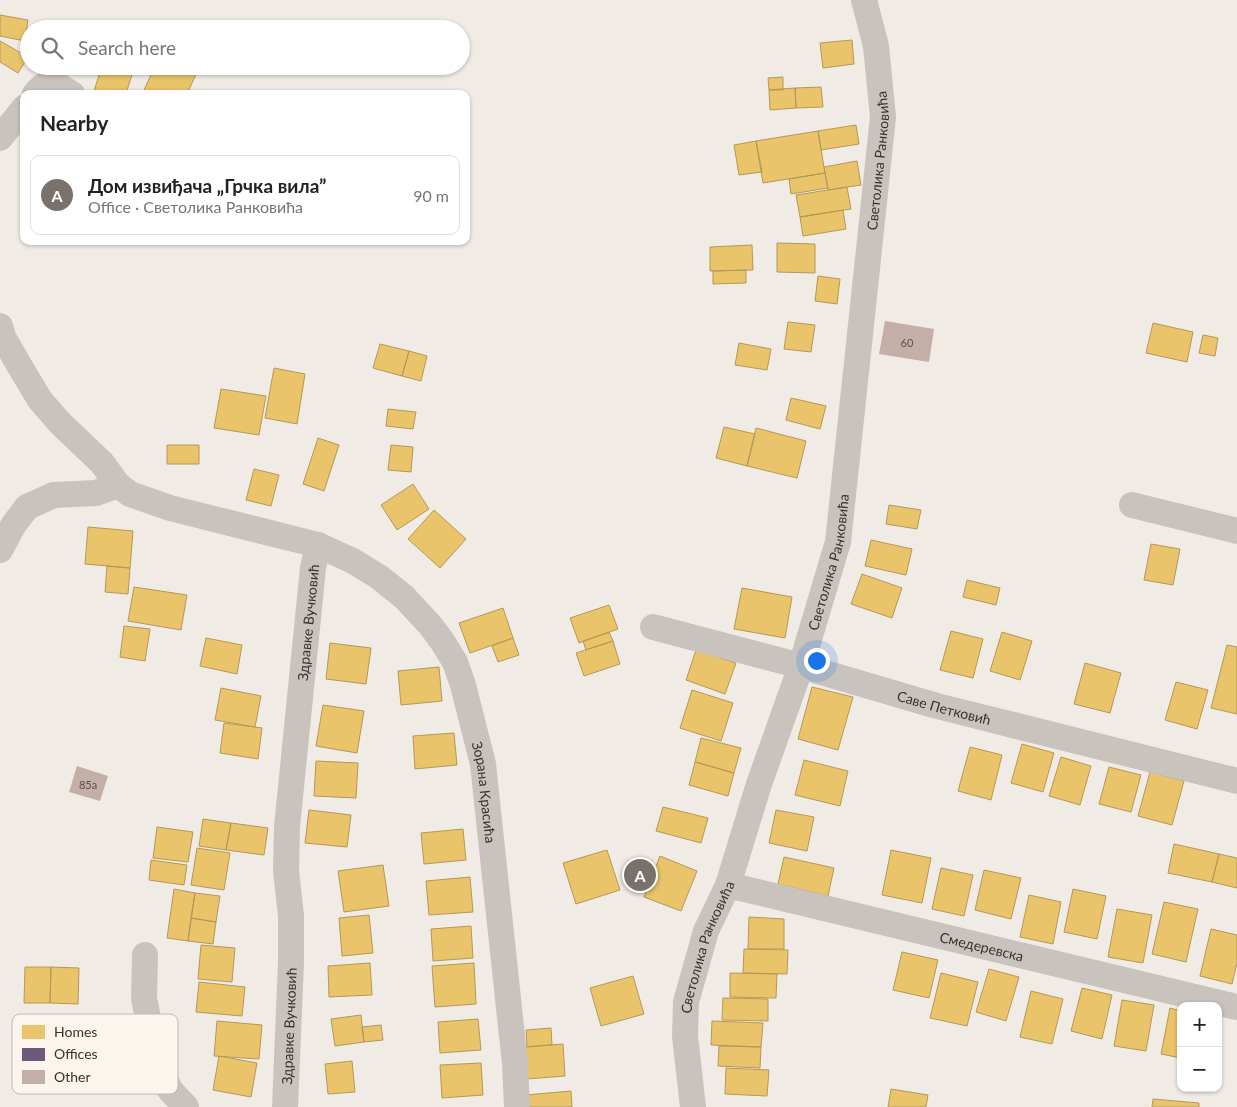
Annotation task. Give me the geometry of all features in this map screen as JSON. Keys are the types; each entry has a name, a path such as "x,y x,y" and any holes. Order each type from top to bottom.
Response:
{"street":[{"name":"Светолика Ранковића","path":"693,1107 684,1036 686,1002 706,932 728,885 760,784 801,666 838,542 883,117 876,46 864,0"},
{"path":"38,90 41,86 48,83 58,85 66,90"},
{"path":"0,138 20,113"},
{"name":"Здравке Вучковић","path":"0,326 3,336 40,400 102,464 118,485 130,494 170,508 318,545 313,568 287,827 286,871 291,916 291,953 285,1107"},
{"path":"0,550 14,524 27,507 54,495 96,493 118,485"},
{"path":"1132,506 1237,530"},
{"name":"Зорана Красића","path":"318,545 353,561 380,577 404,597 430,625 454,662 470,710 482,764 512,1036 517,1107"},
{"name":"Саве Петковић","path":"653,627 801,666 937,706 1237,782"},
{"name":"Смедеревска","path":"728,885 1237,1007"},
{"path":"145,955 144,998 147,1014"},
{"path":"174,1094 186,1107"}],"building: Homes":[{"path":"0,15 28,20 20,20 20,40 0,36"},
{"path":"852,40 854,64 823,68 820,43"},
{"path":"0,41 20,52 20,70 18,73 0,62"},
{"path":"99,75 132,75 127,90 94,90"},
{"path":"151,75 196,75 189,90 144,90"},
{"path":"783,77 783,90 769,90 768,78"},
{"path":"821,87 823,107 796,108 795,88"},
{"path":"795,88 796,108 770,110 769,90"},
{"path":"856,125 859,144 821,150 818,131"},
{"path":"818,131 825,173 763,183 756,141"},
{"path":"756,141 762,172 739,175 734,145"},
{"path":"857,161 861,185 828,190 824,167"},
{"path":"825,173 828,188 791,194 789,179"},
{"path":"847,187 851,209 800,217 796,195"},
{"path":"843,210 846,229 803,236 800,217"},
{"path":"777,243 815,244 815,273 777,272"},
{"path":"752,245 753,270 710,271 710,247"},
{"path":"746,270 746,283 713,284 713,271"},
{"path":"818,276 840,279 837,304 815,301"},
{"path":"788,322 815,325 811,352 784,349"},
{"path":"1153,323 1193,332 1187,362 1146,353"},
{"path":"1203,335 1218,338 1215,356 1199,353"},
{"path":"739,343 771,349 767,370 735,365"},
{"path":"380,344 409,351 402,376 373,368"},
{"path":"409,351 427,356 421,381 402,376"},
{"path":"274,368 305,374 297,424 265,418"},
{"path":"221,389 266,396 259,435 214,428"},
{"path":"791,398 826,406 820,429 786,420"},
{"path":"388,409 416,412 413,429 386,426"},
{"path":"724,427 755,434 747,466 716,458"},
{"path":"756,428 806,441 797,478 747,466"},
{"path":"318,438 339,445 324,491 303,484"},
{"path":"167,445 199,445 199,464 167,464"},
{"path":"391,445 413,447 411,472 388,470"},
{"path":"254,469 279,475 271,506 246,500"},
{"path":"413,484 429,509 397,530 381,505"},
{"path":"889,505 921,510 917,529 886,524"},
{"path":"434,510 466,539 440,568 408,539"},
{"path":"88,527 133,531 130,568 85,564"},
{"path":"871,540 912,549 906,575 865,566"},
{"path":"1151,544 1180,549 1173,585 1144,580"},
{"path":"107,566 130,568 128,594 105,592"},
{"path":"862,574 902,588 892,618 851,604"},
{"path":"967,580 1000,588 996,605 963,597"},
{"path":"134,587 187,595 181,630 128,621"},
{"path":"742,588 792,597 785,638 734,629"},
{"path":"609,605 618,629 579,643 570,618"},
{"path":"503,608 513,638 470,653 459,623"},
{"path":"124,626 150,629 145,661 120,657"},
{"path":"951,631 983,639 973,678 940,670"},
{"path":"609,632 613,641 586,650 583,641"},
{"path":"1002,632 1032,641 1020,680 990,671"},
{"path":"206,638 242,645 237,674 200,666"},
{"path":"513,638 519,655 498,662 492,646"},
{"path":"613,641 620,664 584,676 576,653"},
{"path":"330,643 371,648 366,684 326,679"},
{"path":"1227,645 1237,647 1237,714 1211,708"},
{"path":"696,650 736,663 725,694 686,680"},
{"path":"1085,663 1121,673 1110,713 1074,704"},
{"path":"439,667 442,701 401,705 398,671"},
{"path":"1176,682 1208,690 1197,729 1165,720"},
{"path":"812,687 853,697 838,750 798,739"},
{"path":"221,688 261,696 255,727 215,720"},
{"path":"692,690 733,703 721,741 680,728"},
{"path":"323,705 364,711 357,753 316,746"},
{"path":"224,723 262,728 258,759 220,753"},
{"path":"454,733 457,765 415,769 413,736"},
{"path":"701,738 741,748 734,773 695,762"},
{"path":"1022,744 1054,753 1043,792 1011,783"},
{"path":"970,747 1002,755 991,800 958,791"},
{"path":"1061,757 1091,766 1080,805 1049,796"},
{"path":"804,760 848,771 840,806 795,795"},
{"path":"316,761 358,763 356,798 314,796"},
{"path":"695,762 734,773 728,796 689,785"},
{"path":"1109,767 1141,775 1131,812 1099,804"},
{"path":"1150,772 1184,781 1172,825 1138,816"},
{"path":"663,807 708,818 701,843 656,831"},
{"path":"309,810 351,815 347,847 305,843"},
{"path":"776,810 814,817 807,851 769,843"},
{"path":"203,819 231,823 226,850 199,846"},
{"path":"231,823 268,828 264,855 226,850"},
{"path":"157,827 193,832 188,862 153,858"},
{"path":"463,829 466,860 424,864 421,833"},
{"path":"1174,844 1219,854 1212,882 1168,873"},
{"path":"197,848 230,853 224,890 191,885"},
{"path":"607,850 620,890 576,904 563,863"},
{"path":"891,850 931,858 922,903 882,895"},
{"path":"1219,854 1237,858 1237,888 1212,882"},
{"path":"660,856 697,871 681,911 644,897"},
{"path":"784,857 834,868 828,896 778,884"},
{"path":"151,860 187,865 184,885 149,880"},
{"path":"383,865 389,906 344,912 338,871"},
{"path":"941,868 973,875 964,916 932,909"},
{"path":"984,870 1021,878 1011,919 975,910"},
{"path":"470,877 473,912 429,915 426,881"},
{"path":"174,889 195,893 188,941 167,938"},
{"path":"1073,889 1106,896 1097,939 1064,932"},
{"path":"195,893 220,896 216,922 191,918"},
{"path":"1029,895 1061,902 1053,944 1020,937"},
{"path":"1164,902 1198,909 1186,962 1152,954"},
{"path":"1117,909 1152,915 1143,963 1108,957"},
{"path":"369,915 373,953 342,956 339,918"},
{"path":"749,917 784,919 784,949 748,949"},
{"path":"191,918 216,922 213,944 188,941"},
{"path":"471,926 473,958 433,961 431,929"},
{"path":"1211,929 1237,935 1237,963 1232,984 1200,976"},
{"path":"201,945 235,948 232,982 198,979"},
{"path":"744,949 788,950 787,974 743,973"},
{"path":"902,952 938,960 929,998 893,990"},
{"path":"370,963 372,995 329,997 328,966"},
{"path":"474,963 476,1004 435,1007 432,966"},
{"path":"25,967 51,967 50,1003 24,1003"},
{"path":"51,967 79,968 78,1004 50,1003"},
{"path":"989,969 1019,977 1006,1021 976,1012"},
{"path":"730,973 777,974 776,998 730,997"},
{"path":"941,973 978,982 967,1026 930,1018"},
{"path":"633,976 644,1014 601,1026 590,988"},
{"path":"199,982 245,987 242,1016 196,1012"},
{"path":"1082,988 1112,995 1102,1039 1071,1031"},
{"path":"1031,991 1063,999 1052,1044 1020,1037"},
{"path":"723,998 768,999 768,1021 722,1020"},
{"path":"1122,1000 1154,1005 1146,1051 1114,1046"},
{"path":"1170,1008 1177,1010 1177,1057 1161,1054"},
{"path":"361,1015 364,1042 335,1046 331,1019"},
{"path":"478,1019 481,1050 440,1053 438,1022"},
{"path":"217,1021 262,1025 259,1059 214,1056"},
{"path":"712,1021 763,1023 761,1047 711,1045"},
{"path":"381,1025 383,1040 364,1042 362,1027"},
{"path":"551,1028 552,1045 527,1047 526,1030"},
{"path":"563,1044 565,1076 527,1079 524,1047"},
{"path":"719,1046 761,1047 760,1068 718,1066"},
{"path":"219,1056 257,1063 251,1097 213,1090"},
{"path":"352,1061 355,1092 328,1094 325,1064"},
{"path":"481,1063 483,1095 442,1098 440,1065"},
{"path":"726,1068 769,1070 767,1096 725,1094"},
{"path":"891,1089 928,1095 926,1107 888,1107"},
{"path":"571,1091 572,1107 527,1107 526,1095"},
{"path":"1153,1099 1199,1103 1199,1107 1152,1107"}],"building: Offices":[{"path":"646,861 648,887 633,888 632,863"}],"building: Other":[{"path":"885,321 934,329 929,362 879,354"},
{"path":"77,766 108,776 100,801 69,792"}],"place":[{"name":"Дом извиђача „Грчка вила”","path":"640,875"}]}
